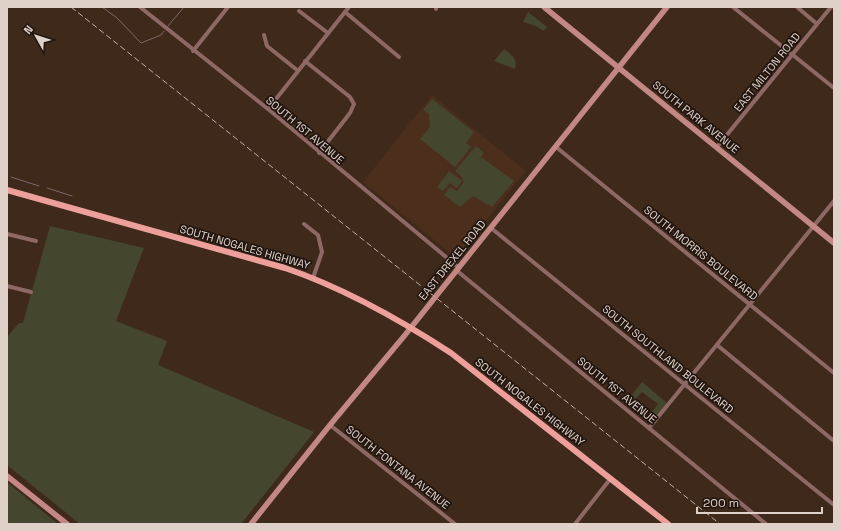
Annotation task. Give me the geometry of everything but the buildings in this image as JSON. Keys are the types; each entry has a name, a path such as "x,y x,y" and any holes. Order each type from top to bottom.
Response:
{"main road":[{"name":"SOUTH NOGALES HIGHWAY","path":"7,190 257,259 313,278 361,300 445,349 475,371 668,524"}],"street":[{"name":"SOUTH 1ST AVENUE","path":"140,7 146,9 193,51 268,109 766,524"},
{"path":"193,51 228,7"},
{"path":"268,109 297,70 349,7"},
{"name":"SOUTH PARK AVENUE","path":"544,7 834,243"},
{"name":"EAST DREXEL ROAD","path":"251,524 330,425 411,328 457,268 491,228 667,7"},
{"path":"733,7 834,88"},
{"path":"797,7 817,24"},
{"name":"EAST MILTON ROAD","path":"717,147 831,7"},
{"path":"299,11 328,33"},
{"path":"345,12 400,57"},
{"path":"264,35 267,46 297,70"},
{"path":"305,61 350,97 356,104 350,114 319,152"},
{"name":"SOUTH MORRIS BOULEVARD","path":"556,147 834,373"},
{"path":"649,428 834,201"},
{"path":"304,224 318,235 322,252 313,278"},
{"name":"SOUTH SOUTHLAND BOULEVARD","path":"491,228 834,505"},
{"path":"7,234 36,241"},
{"path":"7,286 31,292"},
{"path":"717,345 834,441"},
{"name":"SOUTH FONTANA AVENUE","path":"330,425 455,524"},
{"path":"7,476 67,524"},
{"path":"575,524 611,478"}],"shaded area":[{"path":"432,95 526,171 456,258 363,182"}],"green space":[{"path":"528,12 547,27 544,31 536,26 523,22"},
{"path":"504,49 515,60 515,69 494,61"},
{"path":"432,99 474,132 466,143 471,147 455,167 420,139 430,127 429,114 423,110"},
{"path":"476,146 484,153 472,167 481,157 514,181 492,207 473,196 460,207 444,195 450,187 457,191 464,182 462,179 463,178 455,171"},
{"path":"449,171 462,181 457,188 450,183 443,191 437,187"},
{"path":"50,226 144,248 116,321 167,341 158,365 314,432 241,524 80,524 7,465 7,337 19,323 23,323"},
{"path":"642,382 667,403 650,423 646,419 658,404 642,392 630,406 626,402"},
{"path":"7,482 58,524 7,524"}],"waterway":[{"path":"102,7 117,18 141,43 161,35 164,31"},
{"path":"168,26 184,7"},
{"path":"11,177 39,186"},
{"path":"47,188 72,196"}],"railway":[{"path":"71,7 720,524"}]}
